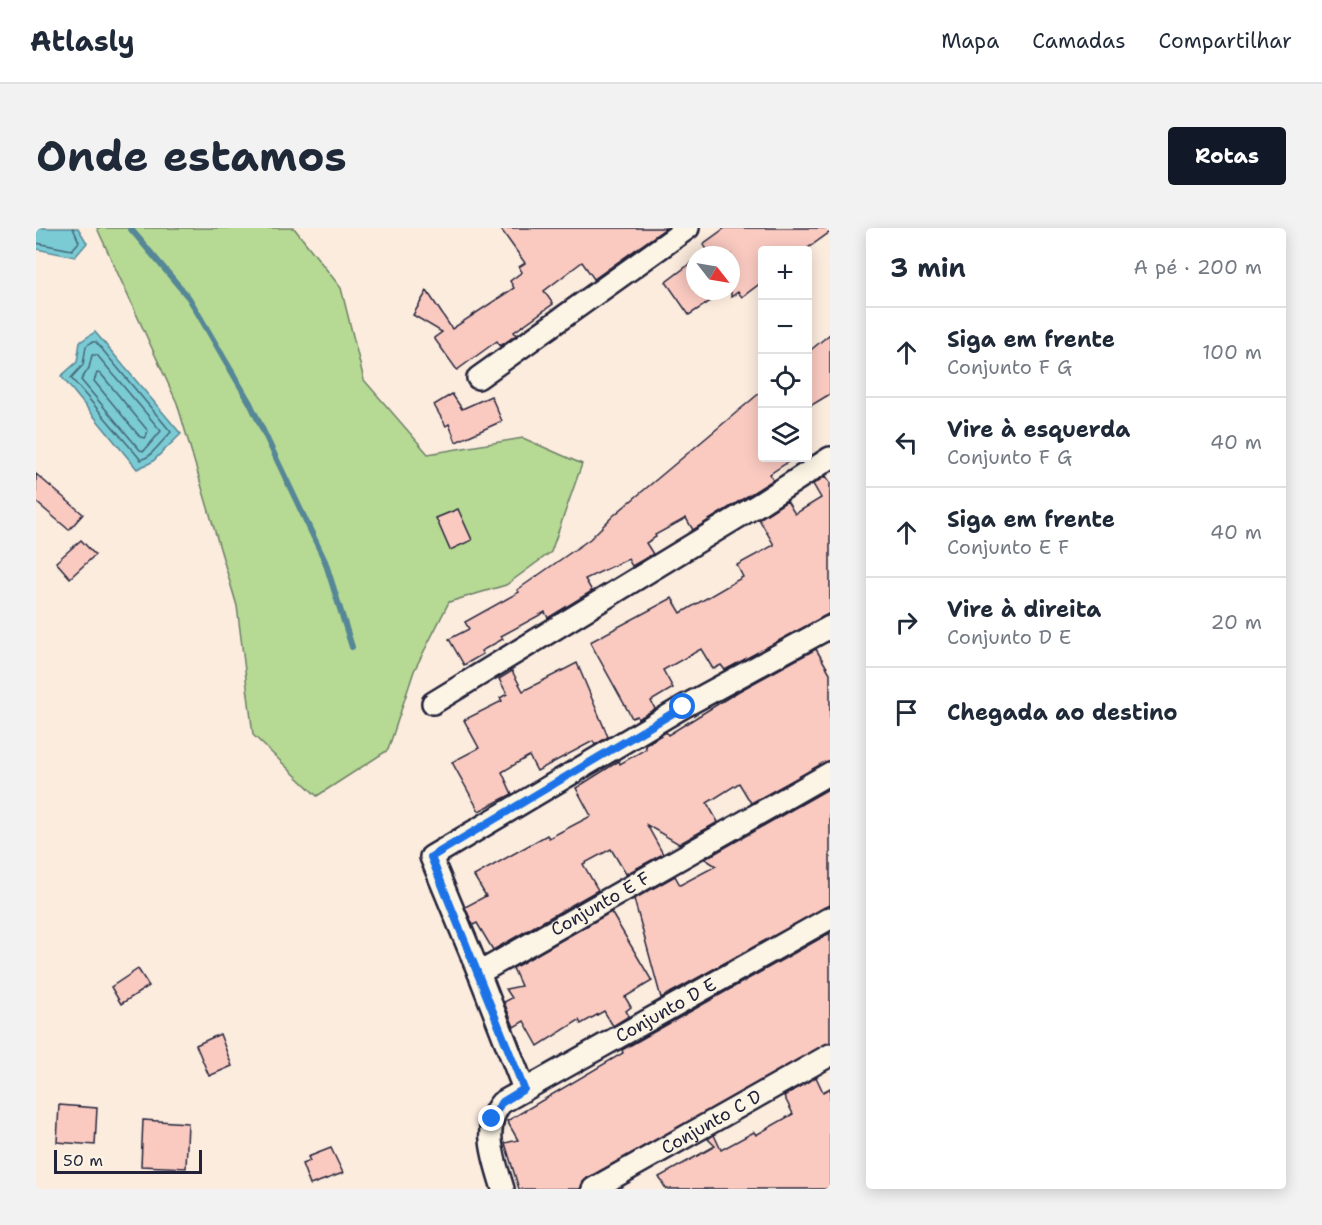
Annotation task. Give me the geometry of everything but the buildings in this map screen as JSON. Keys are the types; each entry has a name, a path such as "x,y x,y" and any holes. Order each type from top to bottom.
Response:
{"street":[{"path":"478,378 688,228"},
{"path":"432,703 751,509 830,458"},
{"path":"524,1089 480,973 431,857 683,707 830,627"},
{"name":"Conjunto E F","path":"480,973 830,773"},
{"name":"Conjunto D E","path":"503,1189 490,1130 492,1119 501,1103 830,918"},
{"name":"Conjunto C D","path":"593,1189 830,1055"}],"green space":[{"path":"97,228 294,228 341,288 364,380 428,454 523,438 582,464 551,552 506,585 449,602 414,671 388,750 317,796 253,735 237,606 177,403"}],"water":[{"path":"36,228 78,228 87,243 75,257 36,249"},
{"path":"95,332 181,434 152,462 137,469 61,376 77,362 80,342"}],"waterway":[{"path":"130,228 189,298 250,403 325,561 352,647"}],"route":[{"path":"492,1119 501,1103 524,1089 480,973 431,857 683,707"}]}
